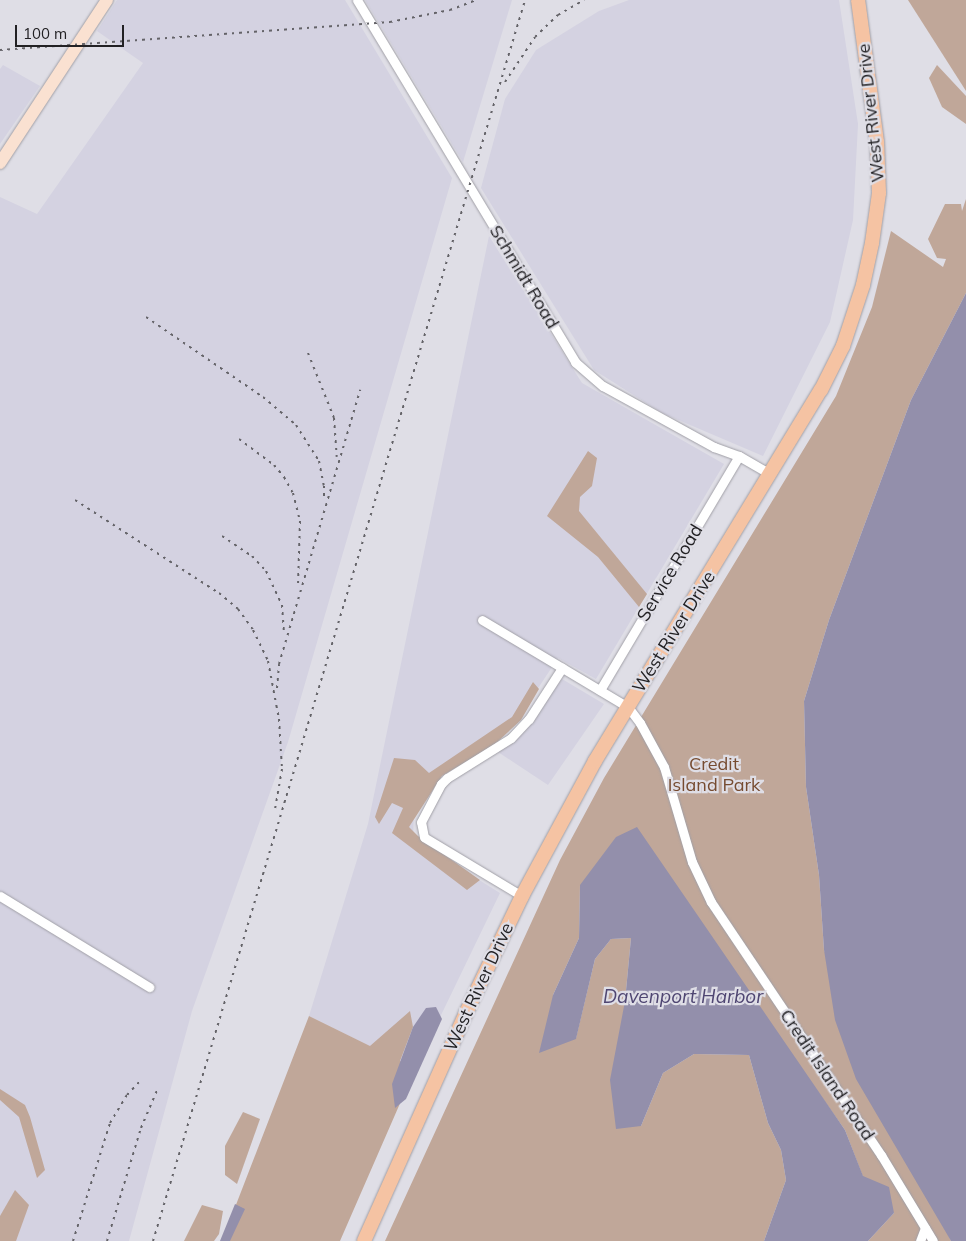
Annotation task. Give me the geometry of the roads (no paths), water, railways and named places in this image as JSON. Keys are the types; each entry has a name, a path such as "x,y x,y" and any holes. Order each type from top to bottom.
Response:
{"main road":[{"name":"West River Drive","path":"364,1241 466,1013 522,896 628,707 712,572 821,390 843,346 857,307 872,243 879,193 878,142 858,0"}],"street":[{"path":"0,163 107,0"},
{"name":"Schmidt Road","path":"358,0 575,362 603,386 714,447 739,456 769,474"},
{"name":"Service Road","path":"600,690 739,456"},
{"path":"482,620 628,707"},
{"path":"522,896 424,836 422,822 441,784 447,778 511,738 529,719 562,668"},
{"name":"Credit Island Road","path":"628,707 640,722 664,767 692,862 711,902 881,1155 932,1241"},
{"path":"0,896 149,987"},
{"path":"920,1241 925,1228"}],"water":[{"path":"966,293 966,1241 951,1241 856,1079 835,1020 824,950 819,875 806,787 804,701 829,620 911,400"},
{"name":"Davenport Harbor","path":"637,827 845,1130 863,1176 889,1187 894,1213 868,1241 764,1241 786,1180 781,1150 768,1123 749,1055 694,1054 663,1073 641,1126 616,1129 610,1080 625,1001 631,938 611,939 595,959 576,1039 539,1053 553,995 579,938 580,885 616,837"},
{"path":"436,1007 442,1019 406,1099 395,1108 392,1084 413,1027 426,1008"},
{"path":"235,1204 245,1209 230,1241 220,1241"}],"railway":[{"path":"0,50 390,22 450,10 476,0"},
{"path":"153,1241 525,0"},
{"path":"505,82 535,37 558,15 584,0"},
{"path":"146,317 263,397 296,425 319,461 324,486 324,500"},
{"path":"308,353 334,418 337,457"},
{"path":"277,688 279,664 360,390"},
{"path":"239,439 274,465 284,477 293,493 300,521 298,583"},
{"path":"75,500 219,593 238,609 253,630 268,661 279,719 282,769 275,809"},
{"path":"222,536 252,556 266,571 282,605 284,633"},
{"path":"73,1241 110,1123 127,1095 142,1079"},
{"path":"107,1241 141,1128 158,1088"}],"park label":[{"name":"Credit Island Park","path":"714,775"}]}
